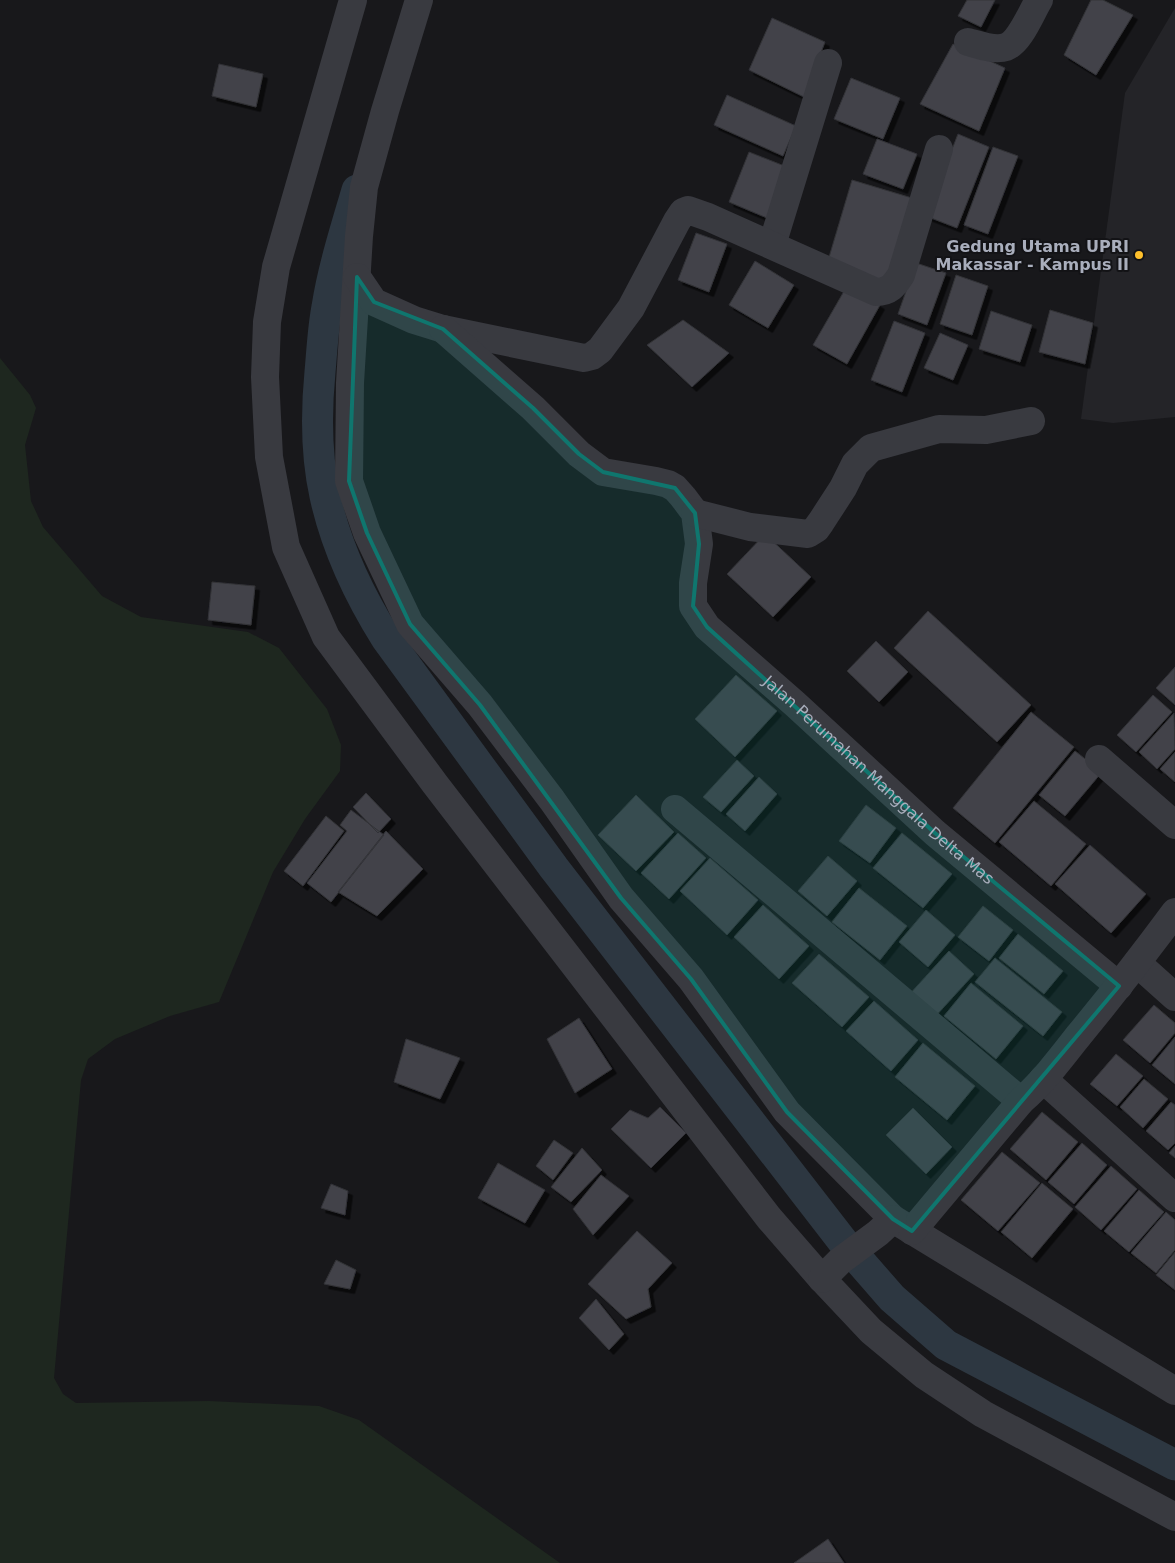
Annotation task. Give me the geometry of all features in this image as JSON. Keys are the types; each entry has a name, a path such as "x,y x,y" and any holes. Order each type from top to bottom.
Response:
{"street":[{"path":"354,0 276,267 267,322 265,377 269,456 286,547 326,637 435,784 769,1218 831,1270 871,1331 924,1375 983,1414 1175,1517"},
{"path":"419,0 364,187 350,383 350,481 367,534 410,624 480,705 552,800 621,898 691,979 787,1112 903,1225 1175,1391"},
{"path":"968,42 990,48 1005,48 1016,41 1039,0"},
{"path":"772,245 828,63"},
{"path":"357,277 374,302 414,320 443,329 584,358 600,350 631,308 683,212 688,210 708,217 876,292 884,292 894,287 901,275 939,149"},
{"path":"443,329 533,408 579,454 603,472 668,484 683,497 695,513 750,528 808,534 816,529 843,488 855,464 871,448 939,429 986,430 1031,421"},
{"name":"Jalan Perumahan Manggala Delta Mas","path":"695,513 699,544 693,583 692,606 707,627 795,704 935,833 1119,986"},
{"path":"1100,759 1175,825"},
{"path":"675,809 1021,1100"},
{"path":"831,1270 870,1238 903,1225 1043,1079 1119,986 1175,912"},
{"path":"1137,963 1175,997"},
{"path":"1043,1079 1175,1198"}],"highlighted area":[{"path":"357,277 374,302 443,329 533,408 579,454 603,472 675,488 695,513 699,544 693,606 707,627 935,833 1119,986 912,1231 893,1219 787,1112 691,979 621,898 480,705 410,624 367,533 349,481"}],"shaded area":[{"name":"Gedung Utama UPRI Makassar - Kampus II","path":"1175,8 1175,417 1113,423 1081,419 1125,93"},
{"path":"0,358 30,395 36,408 25,445 31,501 43,527 102,596 141,617 248,632 279,648 327,709 341,745 340,771 305,819 273,872 219,1002 170,1016 115,1039 88,1059 81,1080 54,1378 63,1394 76,1403 209,1401 319,1406 359,1420 560,1563 0,1563"}],"building":[{"path":"967,0 995,0 981,27 958,16"},
{"path":"1091,0 1103,0 1133,15 1096,75 1064,55"},
{"path":"772,18 825,42 804,97 749,70"},
{"path":"953,44 1005,68 979,131 920,104"},
{"path":"219,64 263,74 256,107 212,96"},
{"path":"851,78 900,98 883,139 834,119"},
{"path":"727,95 796,126 783,156 714,125"},
{"path":"958,134 989,147 957,228 926,216"},
{"path":"877,139 917,154 903,189 863,174"},
{"path":"993,147 1018,156 988,234 964,225"},
{"path":"749,152 787,167 767,218 729,202"},
{"path":"852,180 912,198 888,282 827,264"},
{"path":"696,233 727,244 709,292 678,280"},
{"path":"755,261 794,285 768,328 729,305"},
{"path":"916,263 946,273 927,325 898,314"},
{"path":"956,275 988,286 972,335 940,324"},
{"path":"847,286 880,305 847,364 813,345"},
{"path":"1050,310 1093,323 1085,364 1039,352"},
{"path":"991,311 1032,325 1020,362 979,349"},
{"path":"683,320 729,353 692,387 647,345"},
{"path":"894,321 925,333 902,392 871,380"},
{"path":"940,333 968,345 953,380 924,368"},
{"path":"765,534 811,577 773,617 727,574"},
{"path":"212,582 255,586 251,625 208,620"},
{"path":"928,611 1031,705 997,742 894,648"},
{"path":"876,641 908,672 879,702 847,671"},
{"path":"1175,667 1175,705 1156,688"},
{"path":"736,675 777,711 735,757 695,719"},
{"path":"1153,695 1172,712 1136,752 1117,735"},
{"path":"1031,712 1074,747 995,843 953,808"},
{"path":"1174,713 1175,749 1157,769 1139,752"},
{"path":"1075,751 1102,772 1065,816 1039,795"},
{"path":"1175,752 1175,782 1160,769"},
{"path":"737,760 754,776 721,812 703,797"},
{"path":"759,777 777,794 745,831 726,814"},
{"path":"366,793 391,819 378,833 353,807"},
{"path":"636,795 674,832 636,871 598,835"},
{"path":"1034,801 1086,844 1051,886 999,842"},
{"path":"866,805 896,828 870,863 839,841"},
{"path":"351,810 384,835 331,902 307,883 347,831 340,825"},
{"path":"326,816 344,831 303,886 284,871"},
{"path":"386,831 423,869 377,916 338,892"},
{"path":"678,833 706,858 669,899 641,873"},
{"path":"902,833 952,874 923,908 873,868"},
{"path":"1090,845 1146,894 1111,933 1055,884"},
{"path":"828,856 857,881 827,916 798,891"},
{"path":"710,858 758,900 727,935 680,891"},
{"path":"859,888 907,926 880,960 832,922"},
{"path":"763,905 809,946 779,979 734,937"},
{"path":"983,906 1013,930 989,961 958,937"},
{"path":"926,910 955,935 928,967 899,942"},
{"path":"1018,934 1063,971 1044,994 999,958"},
{"path":"949,951 974,974 932,1020 907,997"},
{"path":"819,954 869,997 842,1027 792,983"},
{"path":"995,958 1062,1012 1043,1036 975,982"},
{"path":"971,983 1023,1026 996,1059 944,1016"},
{"path":"874,1001 918,1040 891,1071 846,1031"},
{"path":"1154,1005 1175,1023 1175,1033 1150,1063 1123,1040"},
{"path":"579,1018 612,1069 575,1093 547,1039"},
{"path":"1175,1037 1175,1084 1152,1065"},
{"path":"406,1039 460,1058 440,1099 394,1082"},
{"path":"923,1043 975,1086 947,1120 895,1077"},
{"path":"1116,1054 1143,1076 1117,1106 1090,1084"},
{"path":"1144,1079 1168,1099 1143,1128 1120,1107"},
{"path":"1171,1102 1175,1105 1175,1143 1168,1150 1146,1131"},
{"path":"660,1107 686,1133 651,1168 611,1129 630,1110 648,1118"},
{"path":"913,1108 952,1147 926,1174 886,1135"},
{"path":"1042,1112 1078,1142 1046,1180 1010,1149"},
{"path":"554,1140 573,1153 553,1180 536,1166"},
{"path":"1082,1143 1107,1165 1074,1204 1048,1182"},
{"path":"1175,1146 1175,1158 1169,1153"},
{"path":"582,1148 602,1170 571,1202 551,1187"},
{"path":"1002,1152 1040,1183 998,1231 961,1200"},
{"path":"498,1163 545,1190 525,1223 478,1198"},
{"path":"1111,1166 1137,1189 1101,1230 1075,1207"},
{"path":"601,1175 629,1196 593,1235 573,1209"},
{"path":"1042,1183 1073,1209 1032,1258 1001,1232"},
{"path":"331,1184 348,1191 345,1215 321,1208"},
{"path":"1139,1190 1164,1212 1129,1252 1104,1231"},
{"path":"1166,1212 1175,1220 1175,1250 1156,1273 1131,1253"},
{"path":"637,1231 672,1263 648,1289 651,1307 626,1319 588,1284"},
{"path":"1175,1252 1175,1290 1156,1275"},
{"path":"336,1260 356,1270 350,1289 324,1284"},
{"path":"596,1299 624,1334 609,1350 579,1318"},
{"path":"828,1539 844,1563 794,1563"}],"waterway":[{"path":"357,190 336,263 326,315 318,403 318,450 325,496 335,533 358,587 386,638 554,868 844,1243 892,1298 946,1345 1175,1465"}],"place":[{"name":"Gedung Utama UPRI Makassar - Kampus II","path":"1139,255"}]}
